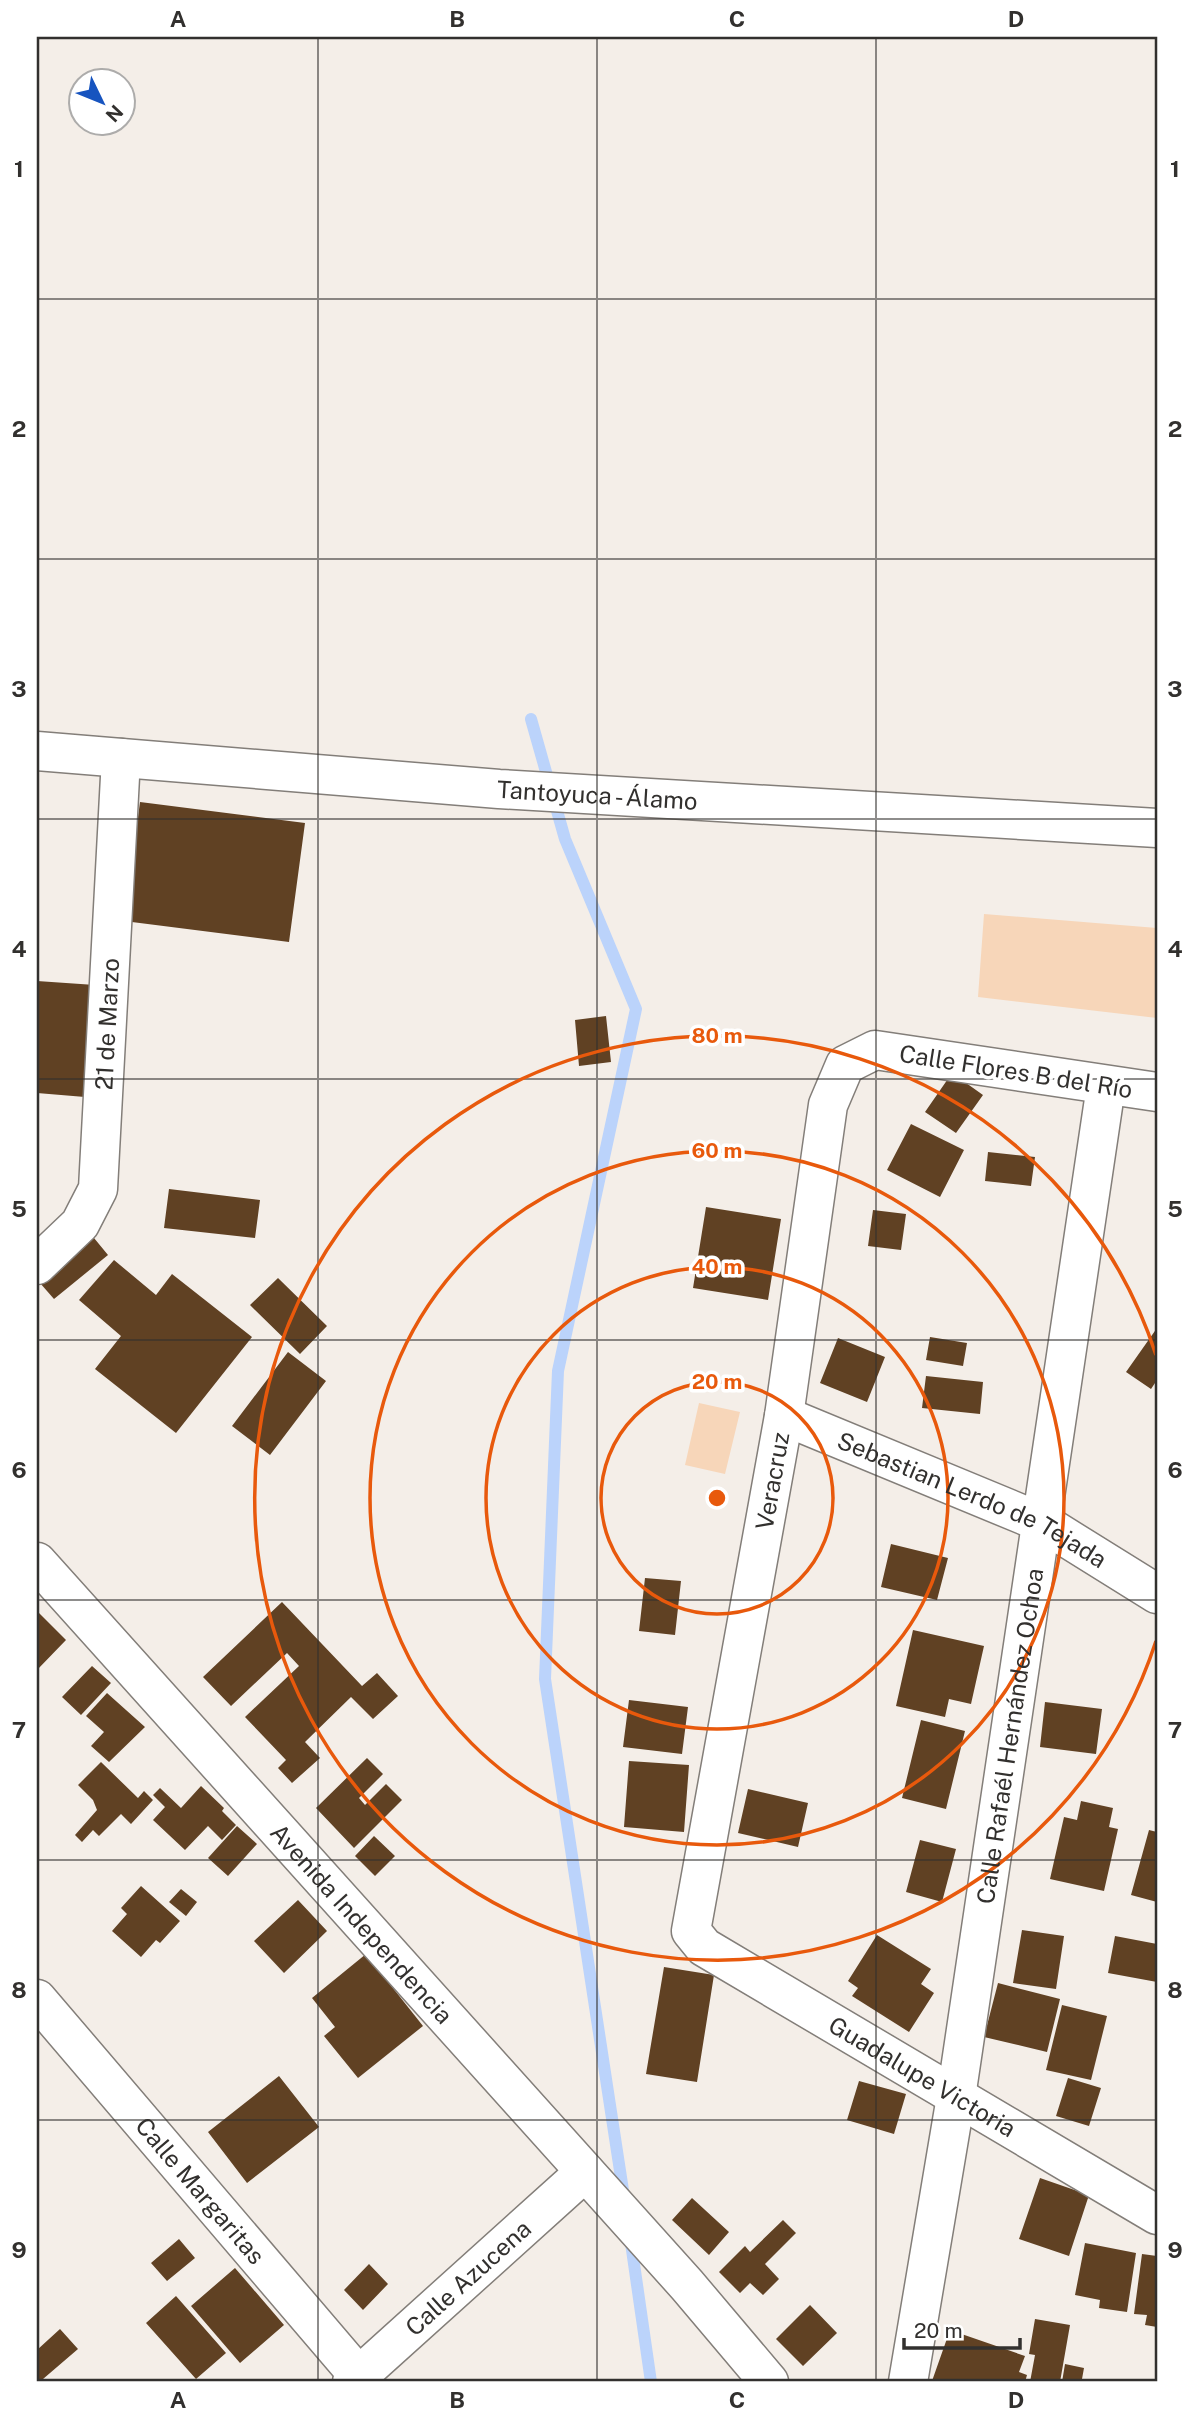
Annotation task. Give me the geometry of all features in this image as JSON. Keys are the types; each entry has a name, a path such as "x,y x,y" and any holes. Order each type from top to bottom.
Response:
{"street":[{"name":"Tantoyuca - Álamo","path":"37,751 499,789 1157,828"},
{"name":"21 de Marzo","path":"37,1265 80,1224 98,1189 121,758"},
{"name":"Calle Flores B del Río","path":"876,1050 1157,1092"},
{"name":"Veracruz","path":"691,1931 784,1416 828,1105 845,1065 876,1050"},
{"name":"Calle Rafaél Hernández Ochoa","path":"908,2382 956,2097 1106,1086"},
{"name":"Sebastian Lerdo de Tejada","path":"784,1416 1043,1523 1157,1594"},
{"name":"Avenida Independencia","path":"37,1562 687,2286 769,2382"},
{"name":"Guadalupe Victoria","path":"691,1931 704,1947 1157,2215"},
{"name":"Calle Margaritas","path":"37,2000 359,2380"},
{"name":"Calle Azucena","path":"359,2380 594,2183"}],"shaded area":[{"path":"984,914 1157,928 1157,1018 978,997"},
{"path":"699,1403 740,1412 725,1474 685,1465"}],"building":[{"path":"140,802 305,823 289,942 124,921"},
{"path":"37,981 95,985 85,1097 37,1093"},
{"path":"606,1016 611,1062 579,1066 575,1020"},
{"path":"952,1073 983,1095 956,1133 925,1112"},
{"path":"911,1124 964,1150 940,1197 887,1170"},
{"path":"988,1152 1035,1157 1031,1186 985,1181"},
{"path":"169,1189 260,1200 255,1238 164,1228"},
{"path":"706,1207 781,1219 768,1300 693,1288"},
{"path":"873,1210 906,1214 901,1250 868,1246"},
{"path":"94,1238 108,1255 54,1299 40,1283"},
{"path":"114,1260 156,1295 172,1274 252,1337 176,1433 95,1369 121,1336 79,1300"},
{"path":"278,1278 327,1326 300,1354 250,1305"},
{"path":"1157,1328 1157,1380 1151,1389 1126,1372"},
{"path":"930,1337 967,1343 963,1366 926,1360"},
{"path":"838,1338 885,1357 867,1402 820,1383"},
{"path":"288,1352 326,1381 270,1455 232,1426"},
{"path":"926,1376 983,1382 980,1414 922,1408"},
{"path":"891,1544 948,1558 937,1600 881,1587"},
{"path":"645,1578 681,1581 675,1635 639,1631"},
{"path":"282,1602 362,1686 377,1673 398,1696 373,1719 351,1697 305,1742 320,1758 292,1783 278,1768 286,1760 245,1717 299,1666 287,1653 231,1706 203,1677"},
{"path":"37,1611 66,1640 37,1670"},
{"path":"913,1630 984,1646 971,1704 949,1699 945,1717 896,1706"},
{"path":"92,1666 111,1683 81,1715 62,1697"},
{"path":"107,1693 145,1727 109,1762 91,1746 104,1732 86,1716"},
{"path":"629,1700 688,1707 682,1754 623,1747"},
{"path":"1045,1702 1102,1709 1096,1754 1040,1747"},
{"path":"921,1720 965,1731 946,1809 902,1798"},
{"path":"367,1758 383,1774 359,1798 365,1805 386,1784 402,1800 354,1848 316,1808"},
{"path":"629,1761 689,1765 684,1832 624,1827"},
{"path":"101,1762 138,1798 144,1791 153,1800 131,1824 121,1814 99,1836 93,1830 82,1842 75,1835 97,1810 93,1800 78,1785"},
{"path":"201,1786 224,1808 222,1811 236,1825 222,1840 208,1826 185,1850 153,1820 165,1807 153,1795 160,1788 181,1808"},
{"path":"748,1789 808,1803 798,1847 738,1833"},
{"path":"1081,1801 1113,1808 1109,1827 1118,1829 1104,1891 1050,1879 1064,1817 1077,1820"},
{"path":"237,1826 257,1844 228,1876 208,1858"},
{"path":"1149,1830 1157,1832 1157,1902 1131,1895"},
{"path":"374,1836 395,1856 375,1876 355,1856"},
{"path":"920,1840 956,1849 942,1902 906,1892"},
{"path":"141,1886 180,1921 160,1943 156,1940 141,1957 112,1931 127,1914 121,1908"},
{"path":"181,1889 197,1902 186,1916 169,1902"},
{"path":"298,1900 327,1931 284,1973 254,1941"},
{"path":"1022,1930 1064,1936 1056,1989 1013,1983"},
{"path":"877,1935 931,1969 921,1984 934,1993 909,2032 852,1996 858,1988 848,1981"},
{"path":"1115,1936 1157,1944 1157,1982 1108,1973"},
{"path":"366,1954 423,2026 358,2078 324,2036 335,2027 312,1998"},
{"path":"664,1967 714,1975 697,2082 646,2074"},
{"path":"998,1983 1060,1999 1047,2052 984,2037"},
{"path":"1062,2005 1107,2016 1091,2080 1046,2070"},
{"path":"279,2076 319,2127 247,2183 208,2132"},
{"path":"1068,2078 1101,2088 1089,2126 1056,2116"},
{"path":"859,2081 906,2094 894,2134 847,2120"},
{"path":"1040,2178 1089,2195 1069,2256 1019,2239"},
{"path":"692,2198 729,2232 709,2255 672,2220"},
{"path":"783,2220 796,2233 765,2264 779,2279 763,2295 750,2283 740,2293 719,2272 745,2246 750,2252"},
{"path":"179,2239 195,2258 167,2281 151,2263"},
{"path":"1085,2243 1136,2253 1127,2312 1099,2308 1100,2300 1075,2295"},
{"path":"1142,2254 1157,2256 1157,2327 1145,2325 1147,2315 1134,2314"},
{"path":"369,2264 388,2284 363,2310 344,2290"},
{"path":"235,2268 284,2325 240,2363 191,2306"},
{"path":"176,2296 226,2353 196,2379 146,2323"},
{"path":"810,2305 837,2333 803,2366 776,2339"},
{"path":"1035,2319 1070,2325 1060,2382 1030,2382 1035,2355 1029,2354"},
{"path":"60,2329 78,2349 43,2379 45,2382 37,2382 37,2350"},
{"path":"950,2330 1025,2356 1019,2372 1027,2375 1025,2382 932,2381"},
{"path":"1065,2364 1084,2368 1082,2379 1093,2382 1062,2382"}],"waterway":[{"path":"531,719 565,839 636,1009 558,1371 545,1679 624,2197"},
{"path":"630,2236 651,2382"}]}
